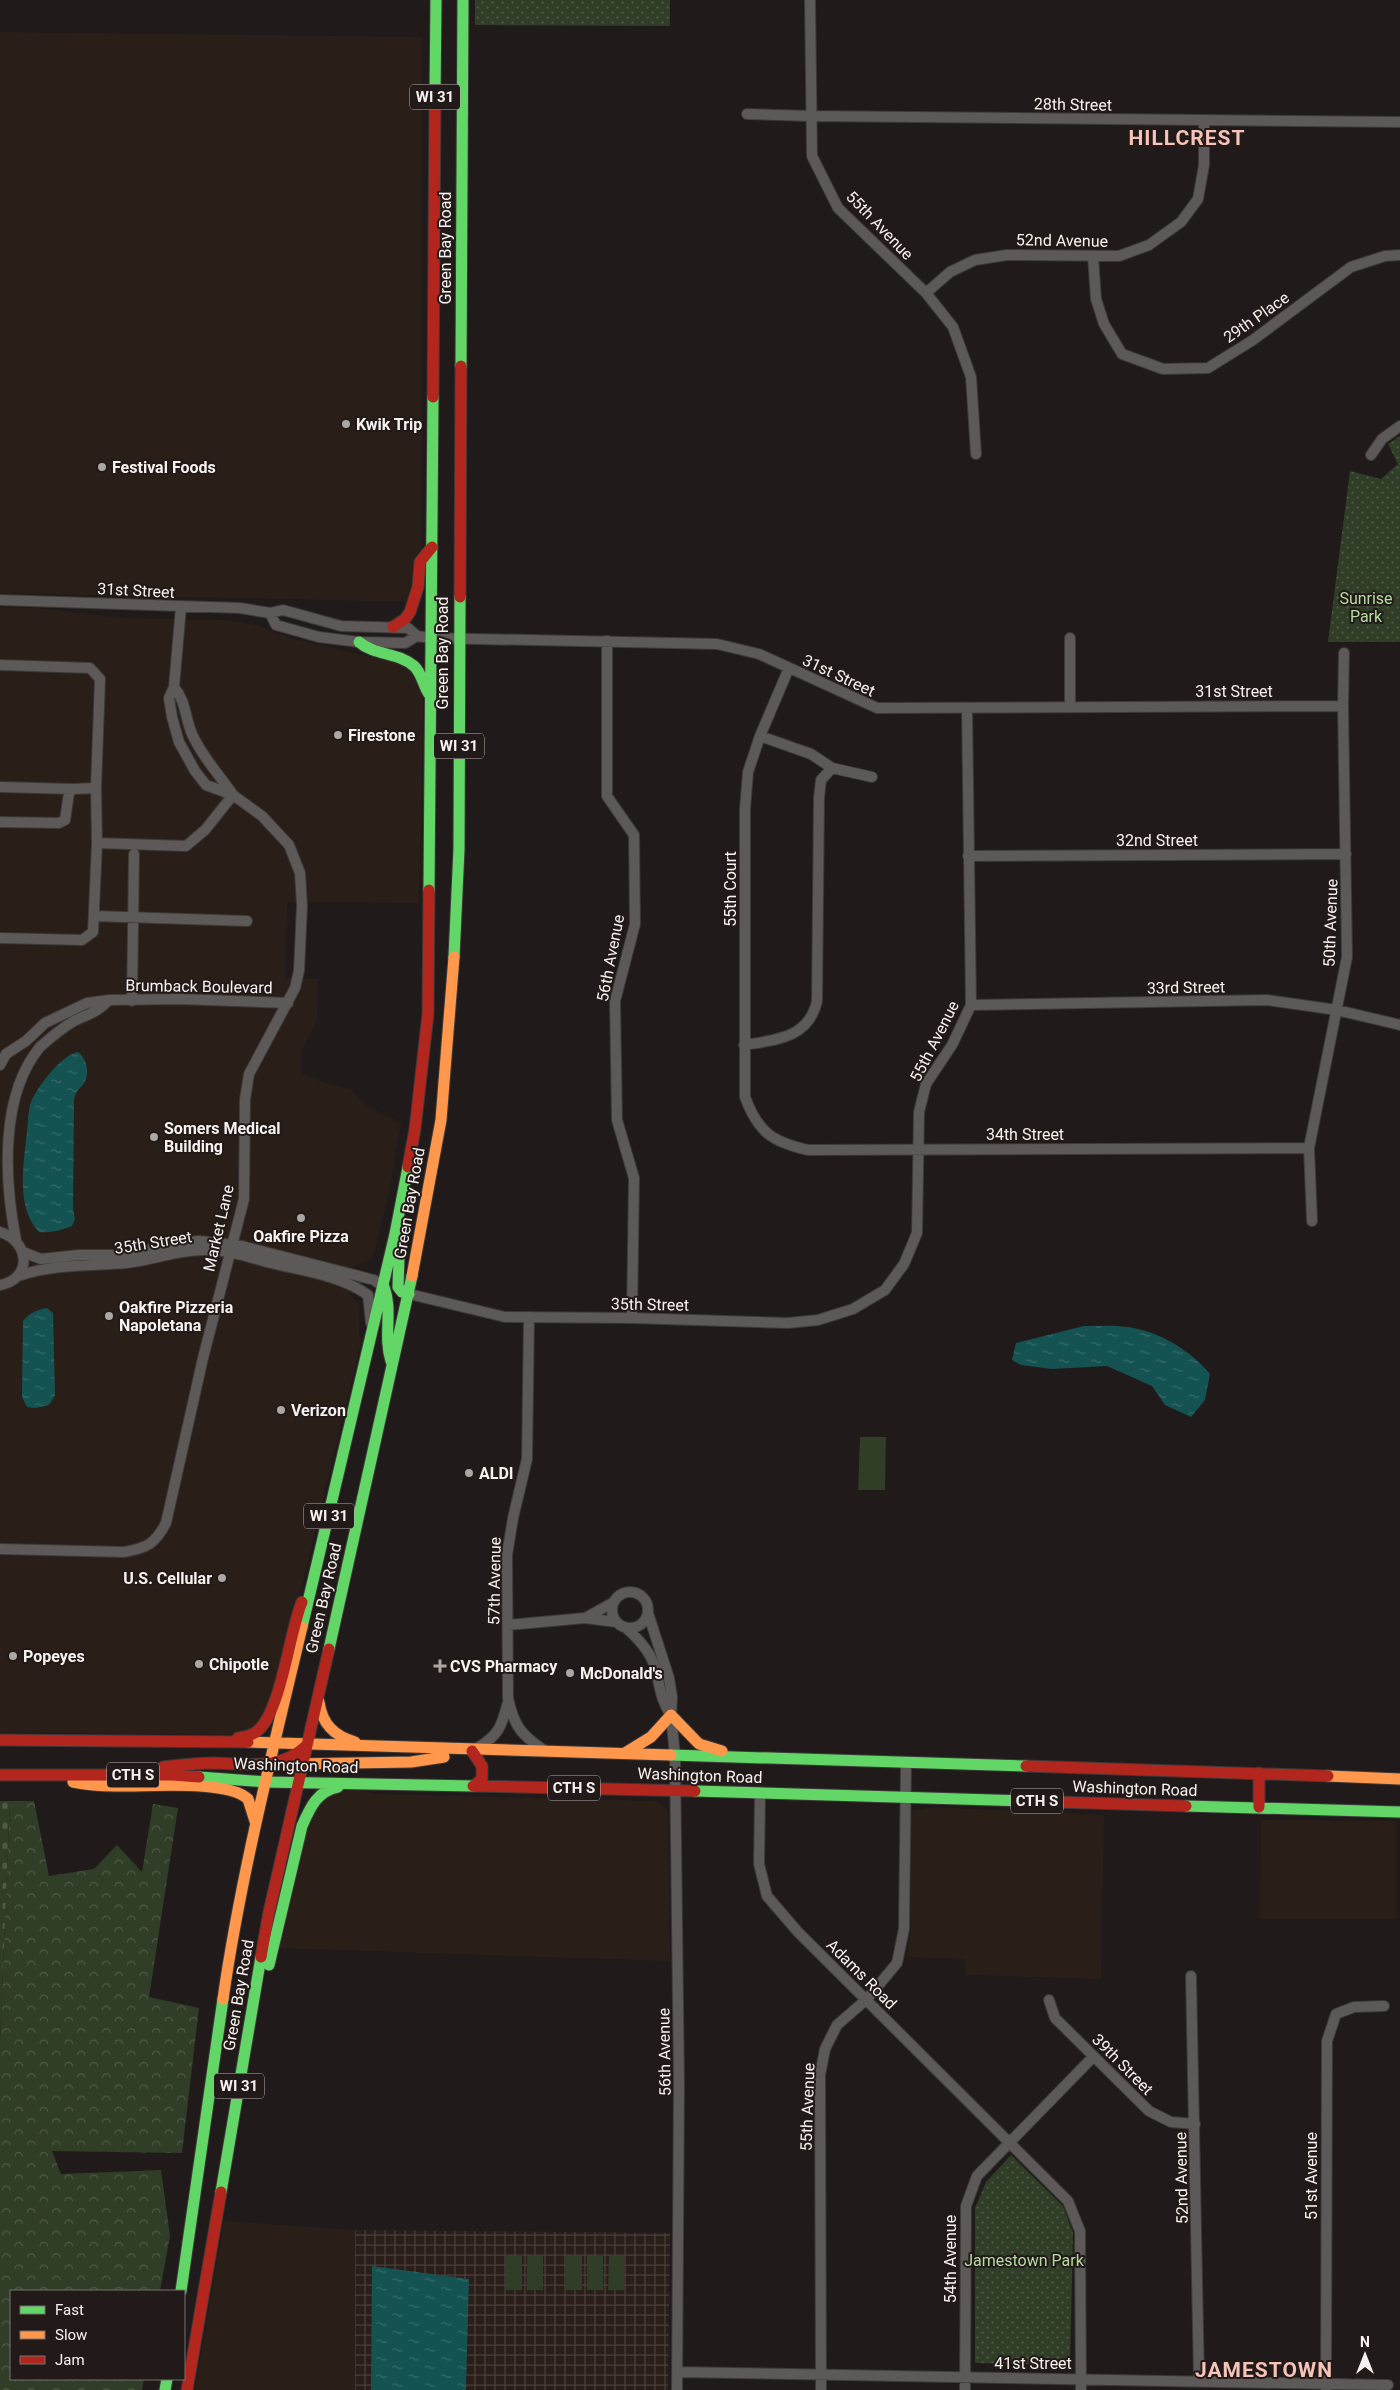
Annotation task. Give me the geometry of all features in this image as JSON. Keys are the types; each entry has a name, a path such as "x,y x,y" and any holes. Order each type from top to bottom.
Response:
{"main road":[{"name":"Green Bay Road","path":"181,2290 229,1960 270,1764 384,1287 415,1129 428,1014 436,0"},
{"name":"Green Bay Road","path":"187,2390 269,1912 300,1783 409,1294 441,1120 452,998 459,850 458,638 463,0"},
{"path":"393,627 405,619 410,612 418,586 420,562 432,547"},
{"path":"359,642 365,649 406,661 414,666 420,673 423,687 431,696"},
{"path":"395,1234 399,1254 397,1285 400,1290 409,1294"},
{"path":"384,1287 390,1304 386,1344 392,1364"},
{"path":"217,1741 253,1735 268,1718 294,1621 313,1584"},
{"path":"318,1696 326,1725 337,1736 353,1741 433,1750"},
{"path":"623,1754 644,1745 654,1737 671,1714 692,1740 709,1750 748,1752 775,1759"},
{"name":"Washington Road","path":"3,1739 217,1741 548,1754 623,1754 1400,1779"},
{"path":"55,1776 203,1764 270,1764 298,1755 307,1745"},
{"path":"266,1782 287,1766 304,1763 411,1762 472,1751 482,1766 482,1779 474,1786"},
{"path":"1259,1773 1259,1807"},
{"name":"Washington Road","path":"0,1775 172,1775 266,1782 674,1790 1400,1812"},
{"path":"55,1776 91,1786 208,1787 234,1791 244,1795 252,1806 256,1830"},
{"path":"254,2003 271,1959 303,1824 314,1801 322,1792 354,1784"}],"street":[{"name":"55th Avenue","path":"810,0 812,156 838,208 926,293 953,327 971,377 976,454"},
{"name":"28th Street","path":"747,114 1400,122"},
{"name":"52nd Avenue","path":"926,293 950,272 975,260 1007,255 1119,256 1149,245 1181,222 1198,199 1204,164 1204,120"},
{"name":"29th Place","path":"1093,256 1096,299 1104,324 1122,354 1163,369 1208,368 1252,340 1351,267 1385,256 1400,255"},
{"path":"1371,456 1382,439 1400,426"},
{"name":"31st Street","path":"0,600 240,608 270,613 283,610 340,626 408,628 418,636 432,638 608,640 717,644 759,654 876,708 1343,706"},
{"name":"Market Lane","path":"0,1549 124,1552 143,1548 158,1538 166,1523 203,1358 244,1199 245,1099 249,1074 288,1003 295,988 299,971 302,924 300,873 289,845 262,816 233,795 206,785 195,771 179,742 169,698 174,687 181,607"},
{"name":"31st Street","path":"270,613 276,625 319,638 359,642 405,643 418,636"},
{"path":"1070,638 1070,707"},
{"name":"56th Avenue","path":"608,640 607,796 634,835 635,924 615,1001 617,1120 634,1178 632,1318"},
{"name":"50th Avenue","path":"1312,1221 1309,1148 1347,957 1343,706 1344,653"},
{"path":"0,665 90,668 100,679 96,788 97,843 93,932 82,940 0,938"},
{"name":"55th Court","path":"752,1117 745,1097 744,1045 745,809 748,772 760,736 789,668"},
{"name":"Market Lane","path":"174,687 182,697 191,733 204,757 233,795"},
{"name":"55th Avenue","path":"886,1290 904,1264 917,1232 919,1112 926,1084 952,1044 971,1005 967,708"},
{"path":"760,736 811,754 832,768 872,777"},
{"path":"744,1045 798,1032 814,1013 817,1001 819,928 819,798 821,780 832,768"},
{"path":"0,787 96,788"},
{"path":"0,822 59,823 65,820 69,793 73,789"},
{"path":"97,843 186,846 205,830 233,795"},
{"path":"132,1001 134,854"},
{"name":"32nd Street","path":"968,856 1346,854"},
{"path":"94,916 246,921"},
{"name":"Brumback Boulevard","path":"0,1065 6,1054 26,1041 45,1022 87,1003 109,1000 179,999 288,1003"},
{"name":"Brumback Boulevard","path":"16,1240 6,1188 5,1164 8,1109 14,1086 23,1066 40,1048 74,1021 96,1012 109,1000"},
{"name":"33rd Street","path":"971,1005 1267,1000 1337,1010 1400,1025"},
{"name":"34th Street","path":"752,1117 764,1132 786,1145 808,1150 1309,1148"},
{"path":"0,1232 16,1240 23,1252 22,1269 18,1276"},
{"name":"35th Street","path":"23,1252 41,1259 79,1255 126,1255 178,1243 198,1241 374,1280 384,1287"},
{"name":"35th Street","path":"3,1285 18,1276 37,1269 128,1263 186,1251 231,1248 357,1287 368,1295 372,1333"},
{"path":"0,1296 3,1285"},
{"name":"35th Street","path":"409,1294 505,1317 632,1318 788,1323 818,1320 853,1309 886,1290"},
{"name":"57th Avenue","path":"472,1751 497,1734 502,1725 508,1698 508,1540 527,1460 529,1316"},
{"path":"508,1625 585,1618 640,1626 648,1613 648,1607 643,1597 633,1592 622,1594 614,1602 585,1618"},
{"path":"614,1602 612,1612 621,1624"},
{"name":"56th Avenue","path":"648,1613 669,1678 672,1697 671,1714 675,1756 674,1790 680,2085 677,2390"},
{"name":"56th Avenue","path":"621,1624 638,1638 651,1658 656,1669 664,1705 671,1714"},
{"name":"57th Avenue","path":"508,1698 513,1719 527,1739 548,1754"},
{"name":"55th Avenue","path":"821,2390 820,2075 825,2049 837,2025 867,1999 897,1963 904,1929 906,1763"},
{"name":"Adams Road","path":"760,1794 759,1864 768,1896 798,1932 1068,2201 1080,2231 1082,2390"},
{"name":"52nd Avenue","path":"1191,1976 1200,2380"},
{"name":"39th Street","path":"1049,2000 1055,2018 1149,2111 1171,2122 1195,2124"},
{"name":"51st Avenue","path":"1326,2387 1327,2040 1336,2014 1354,2007 1384,2006"},
{"name":"54th Avenue","path":"965,2390 966,2206 977,2176 1011,2144 1094,2057"},
{"name":"41st Street","path":"677,2372 821,2376 1200,2380 1326,2387 1388,2385"}],"shaded area":[{"path":"0,32 422,37 422,602 0,593"},
{"path":"0,607 39,608 121,618 225,620 255,625 294,639 402,664 417,674 423,702 419,903 287,902 286,978 318,979 317,1021 302,1050 302,1073 323,1083 350,1089 369,1107 401,1123 388,1197 374,1254 369,1260 353,1267 349,1293 360,1305 359,1337 362,1338 301,1589 263,1720 240,1735 0,1732"},
{"path":"355,1789 376,1794 656,1801 666,1808 668,1815 670,1961 278,1948 300,1841 319,1802 334,1793"},
{"path":"931,1807 1104,1815 1101,1979 966,1975 965,1959 907,1957 911,1931 911,1817 915,1810"},
{"path":"1261,1820 1396,1821 1396,1919 1260,1919"},
{"path":"224,2221 355,2230 355,2390 195,2390"},
{"path":"355,2230 670,2233 668,2390 355,2390"}],"green space":[{"path":"475,0 670,0 670,26 475,25"},
{"name":"Sunrise Park","path":"1400,436 1400,642 1328,642 1350,471 1381,479 1398,464 1388,444"},
{"path":"860,1437 886,1437 885,1490 858,1490"},
{"path":"0,1801 10,1801 0,2040"},
{"path":"10,1801 34,1801 49,1876 94,1869 117,1845 142,1872 153,1804 178,1808 149,1997 199,2008 182,2153 52,2151 61,2174 161,2170 170,2236 160,2290 10,2290 10,2380 144,2380 142,2390 0,2390 0,2040"},
{"name":"Jamestown Park","path":"1011,2155 1063,2206 1073,2233 1070,2365 975,2363 975,2208 986,2182"},
{"path":"506,2256 522,2256 522,2290 506,2290"},
{"path":"527,2256 543,2256 543,2290 527,2290"},
{"path":"566,2256 582,2256 582,2290 566,2290"},
{"path":"587,2256 603,2256 603,2290 587,2290"},
{"path":"609,2256 624,2256 624,2290 608,2290"}],"water":[{"path":"78,1052 85,1061 87,1076 85,1082 76,1093 74,1100 73,1208 75,1219 72,1226 56,1231 39,1232 31,1222 27,1210 23,1184 30,1105 37,1090 57,1065"},
{"path":"47,1308 53,1313 55,1395 49,1405 35,1408 27,1407 22,1397 23,1321 34,1312"},
{"path":"1084,1326 1116,1326 1139,1329 1173,1343 1193,1357 1210,1374 1205,1400 1191,1417 1165,1405 1152,1386 1107,1366 1052,1369 1021,1365 1012,1360 1016,1343"},
{"path":"372,2266 469,2279 466,2390 371,2390"}],"traffic: fast":[{"path":"435,96 436,0"},
{"path":"461,366 463,0"},
{"path":"429,890 433,397"},
{"path":"454,957 459,849 460,597"},
{"path":"359,642 372,650 401,658 414,666 419,672 429,694"},
{"path":"302,1627 395,1234 408,1167"},
{"path":"399,1257 398,1287 402,1292 409,1294"},
{"path":"329,1649 412,1276"},
{"path":"384,1287 388,1305 388,1342 391,1361"},
{"path":"671,1755 1026,1766"},
{"path":"199,1777 266,1782 473,1786"},
{"path":"269,1965 302,1826 311,1807 319,1796 338,1787"},
{"path":"695,1791 1024,1801"},
{"path":"1186,1806 1400,1812"},
{"path":"221,2192 261,1957"},
{"path":"181,2290 223,1999"},
{"path":"165,2390 167,2380"}],"traffic: slow":[{"path":"412,1276 441,1120 454,957"},
{"path":"223,1999 248,1859 302,1627"},
{"path":"319,1702 323,1717 330,1728 335,1733 355,1742"},
{"path":"625,1753 651,1737 671,1715 699,1744 722,1751"},
{"path":"248,1742 671,1755"},
{"path":"295,1764 411,1762 444,1757"},
{"path":"1328,1776 1400,1779"},
{"path":"73,1782 104,1786 185,1785 223,1789 238,1793 248,1799 255,1821"}],"traffic: jam":[{"path":"433,397 435,96"},
{"path":"460,597 461,366"},
{"path":"393,627 405,619 410,612 418,587 420,562 432,547"},
{"path":"408,1167 415,1129 428,1014 429,890"},
{"path":"238,1738 256,1732 265,1723 272,1709 284,1672 302,1602"},
{"path":"261,1957 269,1912 329,1649"},
{"path":"0,1740 248,1742"},
{"path":"163,1767 201,1763 264,1764 286,1759 307,1745"},
{"path":"472,1751 482,1766 482,1779 474,1786"},
{"path":"1026,1766 1328,1776"},
{"path":"1259,1773 1259,1807"},
{"path":"0,1775 172,1775 199,1777"},
{"path":"473,1786 695,1791"},
{"path":"1024,1801 1186,1806"},
{"path":"187,2390 221,2192"}],"place":[{"name":"Kwik Trip","path":"346,424"},
{"name":"Festival Foods","path":"102,467"},
{"name":"Firestone","path":"338,735"},
{"name":"Somers Medical Building","path":"154,1137"},
{"name":"Oakfire Pizza","path":"301,1218"},
{"name":"Oakfire Pizzeria Napoletana","path":"109,1316"},
{"name":"Verizon","path":"281,1410"},
{"name":"ALDI","path":"469,1473"},
{"name":"U.S. Cellular","path":"222,1578"},
{"name":"Popeyes","path":"13,1656"},
{"name":"Chipotle","path":"199,1664"},
{"name":"CVS Pharmacy","path":"440,1666"},
{"name":"McDonald's","path":"570,1673"}],"district":[{"name":"HILLCREST","path":"1187,138"},
{"name":"JAMESTOWN","path":"1264,2370"}]}
